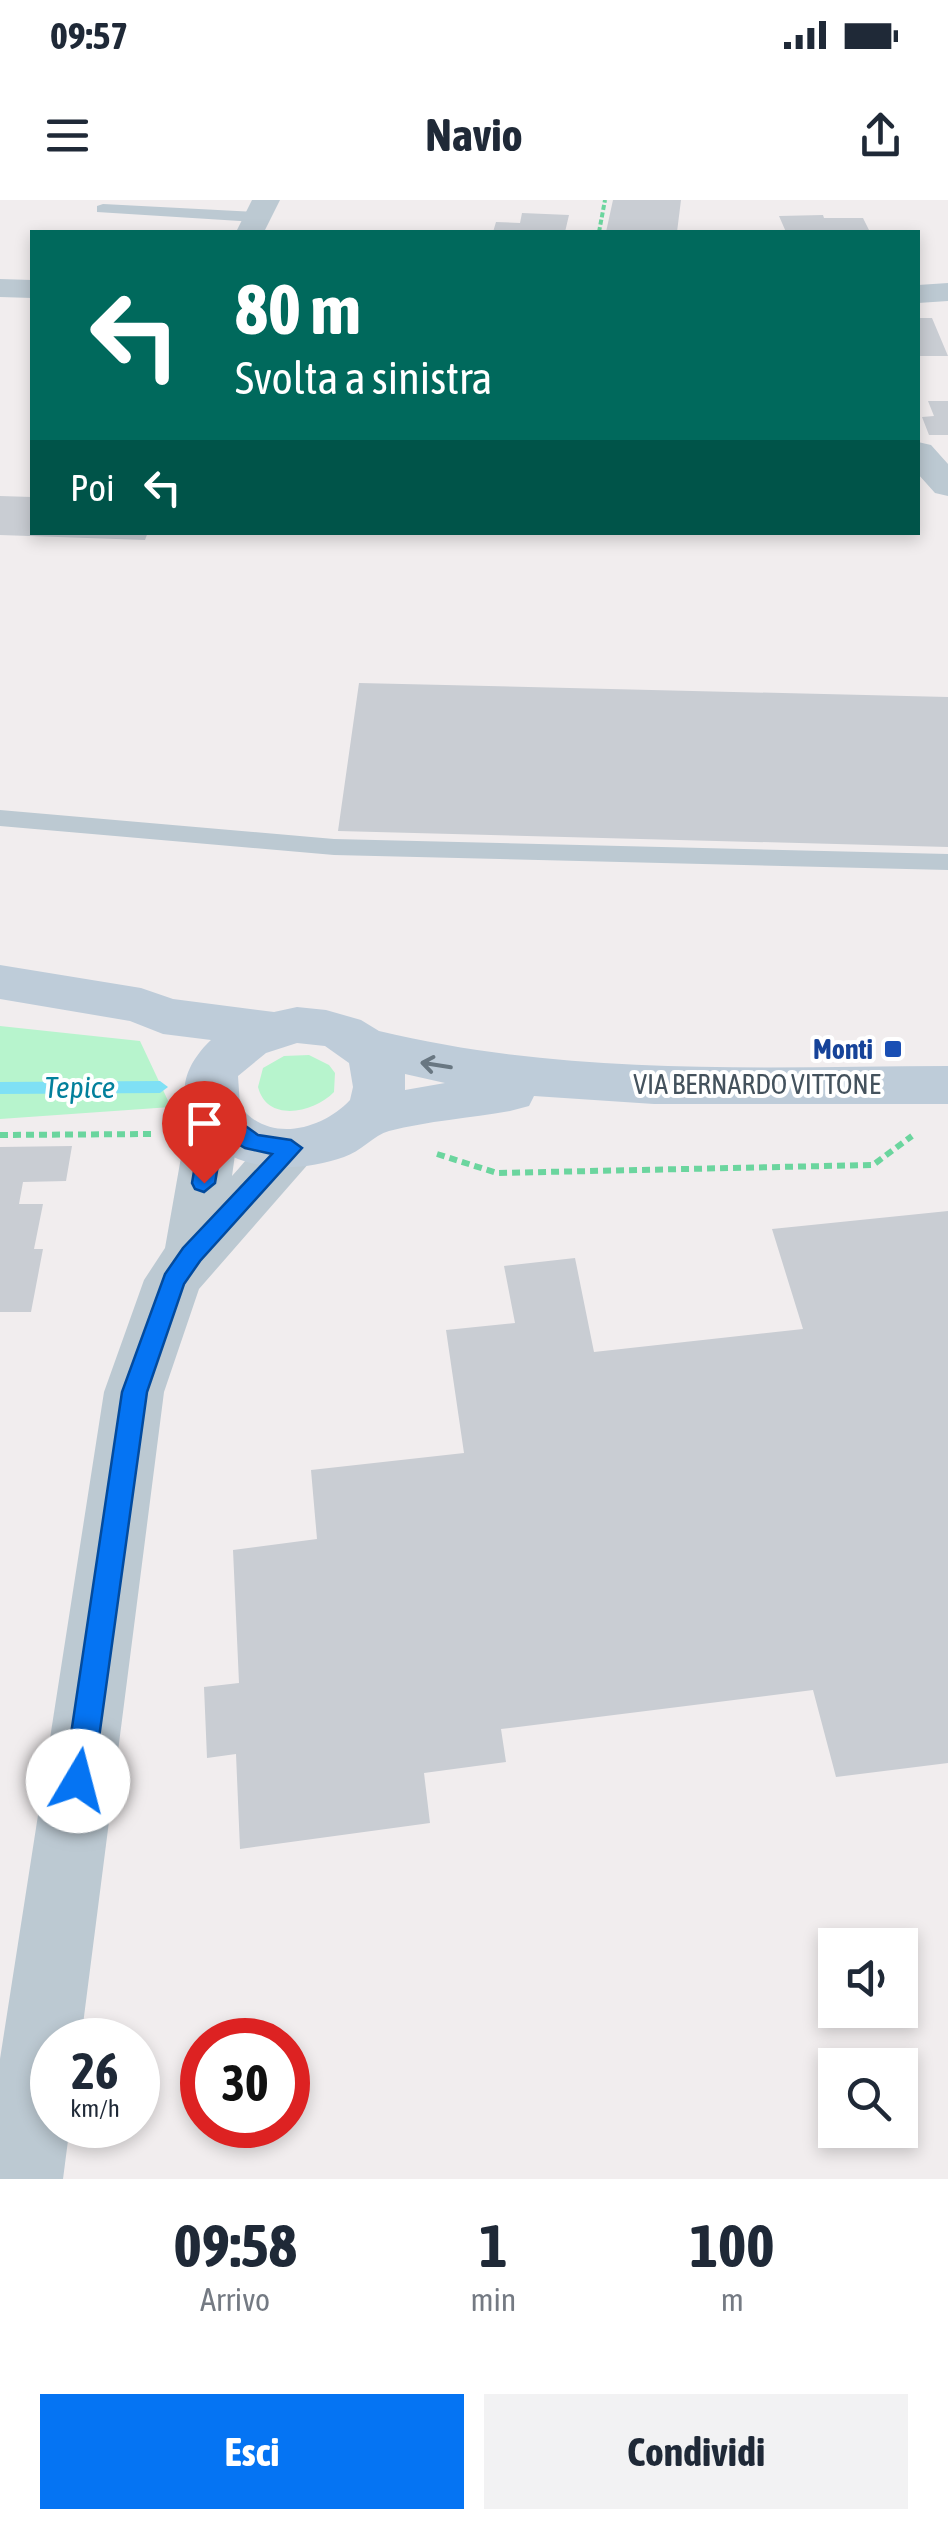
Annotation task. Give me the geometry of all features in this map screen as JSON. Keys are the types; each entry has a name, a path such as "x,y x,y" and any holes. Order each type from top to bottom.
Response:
{"street":[{"path":"0,288 30,289"},
{"path":"920,294 948,292"},
{"path":"920,455 948,485"},
{"path":"0,982 141,1005 163,1016 271,1028 323,1027 346,1034 364,1046 377,1062 382,1082 363,1122 332,1142 291,1148 253,1142 201,1106 163,1016"},
{"path":"192,1254 201,1106 229,1052 271,1028"},
{"name":"VIA BERNARDO VITTONE","path":"364,1046 426,1064 567,1082 948,1085"},
{"name":"VIA BERNARDO VITTONE","path":"363,1122 567,1082"},
{"path":"22,2179 134,1392 174,1280 192,1254 291,1148"}],"lane":[{"path":"103,209 258,216"},
{"path":"0,818 334,847 948,862"}],"path":[{"path":"599,230 605,200"},
{"path":"0,1135 201,1106"},
{"path":"363,1122 497,1172 873,1165 908,1136 928,1136"}],"green space":[{"path":"0,1026 140,1041 171,1107 0,1119"},
{"path":"309,1055 329,1065 335,1073 334,1092 304,1109 281,1110 271,1106 258,1087 263,1068 284,1056"}],"building":[{"path":"613,200 681,200 677,230 606,230"},
{"path":"522,213 569,215 565,230 494,230 496,222 520,223"},
{"path":"779,216 863,218 869,230 785,230"},
{"path":"920,318 932,318 948,356 920,356"},
{"path":"928,401 948,401 948,435 929,435 922,417 934,416"},
{"path":"0,496 30,497 30,535 147,535 145,540 0,535"},
{"path":"359,683 948,697 948,847 338,831"},
{"path":"72,1146 66,1181 23,1182 19,1204 43,1204 34,1249 43,1249 31,1312 0,1312 0,1147"},
{"path":"948,1211 948,1763 836,1777 813,1690 501,1729 506,1762 424,1773 430,1823 240,1849 236,1754 207,1758 204,1687 239,1683 233,1550 317,1539 311,1470 464,1453 446,1330 515,1323 504,1266 575,1258 594,1352 803,1329 772,1229"}],"waterway":[{"name":"Tepice","path":"0,1088 160,1087"}],"place":[{"name":"Monti","path":"893,1049"}],"route":[{"path":"78,1781 134,1392 174,1280 192,1254 291,1148 278,1149 253,1142 231,1130 215,1112 204,1183"}]}
